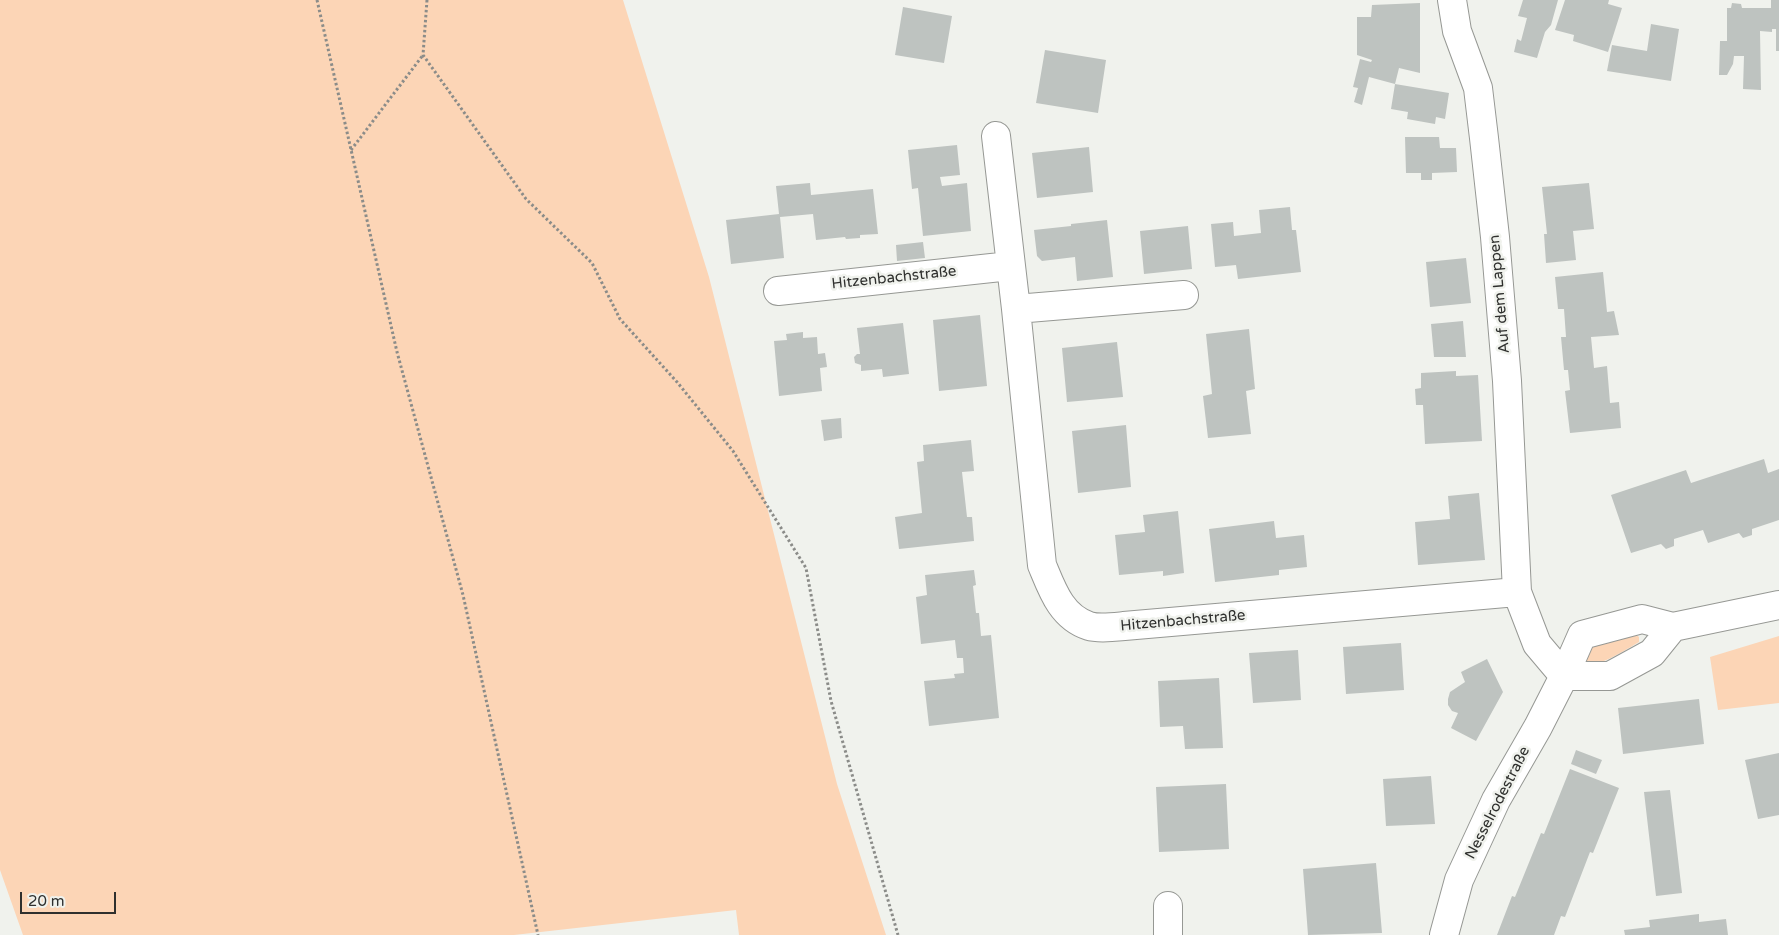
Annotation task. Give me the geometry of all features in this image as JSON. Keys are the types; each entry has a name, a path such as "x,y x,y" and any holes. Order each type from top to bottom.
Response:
{"street":[{"name":"Auf dem Lappen","path":"1452,0 1457,31 1478,88 1493,219 1507,381 1517,592"},
{"name":"Hitzenbachstraße","path":"996,136 1042,565 1056,599 1074,619 1090,627 1124,626 1517,592"},
{"name":"Hitzenbachstraße","path":"778,290 1010,266"},
{"path":"1016,309 1184,295"},
{"path":"1517,592 1537,644 1564,676 1610,676 1652,653 1673,627"},
{"name":"Nesselrodestraße","path":"1444,935 1459,880 1496,800 1538,727 1582,635 1642,619 1673,627 1779,605"},
{"path":"1168,906 1168,935"}],"path":[{"path":"317,0 397,352 463,595 538,935"},
{"path":"351,150 423,55 427,0"},
{"path":"423,55 526,199 592,263 620,319 677,382 733,451 806,568 831,701 898,935"}],"shaded area":[{"path":"0,0 623,0 709,277 837,784 886,935 739,935 736,910 514,935 23,935 0,870"},
{"path":"1633,632 1639,637 1639,642 1624,651 1595,664 1589,664 1584,660 1584,647"},
{"path":"1779,636 1779,703 1718,710 1710,657"}],"building":[{"path":"1523,0 1558,0 1551,25 1545,32 1537,58 1514,52 1517,39 1521,41 1527,18 1518,16"},
{"path":"1565,0 1609,0 1608,4 1622,8 1608,52 1573,41 1574,35 1555,30"},
{"path":"1771,0 1779,0 1779,51 1776,51 1776,29 1772,29 1772,32 1760,31 1761,90 1743,89 1744,56 1734,56 1733,64 1727,75 1719,75 1720,41 1727,41 1727,8 1731,8 1732,3 1741,4 1742,8 1771,8"},
{"path":"1420,3 1420,73 1399,68 1395,84 1369,77 1362,105 1354,102 1358,88 1353,87 1360,59 1371,62 1372,60 1357,55 1357,17 1371,17 1372,5"},
{"path":"903,7 952,16 944,63 895,55"},
{"path":"1651,24 1679,29 1671,81 1607,71 1612,45 1647,51"},
{"path":"1045,50 1106,60 1098,113 1036,103"},
{"path":"1395,84 1449,93 1445,119 1436,117 1435,124 1407,119 1408,112 1391,109"},
{"path":"1405,137 1439,137 1440,148 1456,148 1457,172 1432,173 1432,180 1421,180 1421,173 1406,173"},
{"path":"957,145 960,175 940,177 942,186 967,183 971,231 923,236 918,188 912,189 908,150"},
{"path":"1089,147 1093,192 1037,198 1032,153"},
{"path":"810,183 811,195 873,189 878,234 860,235 860,238 846,239 845,237 816,240 813,214 780,217 784,258 731,264 726,220 779,214 776,186"},
{"path":"1589,183 1594,229 1573,231 1576,260 1546,263 1544,234 1547,234 1542,187"},
{"path":"1290,207 1292,230 1296,230 1301,272 1238,279 1236,265 1215,267 1211,224 1233,222 1234,236 1261,233 1259,210"},
{"path":"1107,220 1113,277 1077,281 1075,257 1042,261 1037,256 1034,230"},
{"path":"1188,226 1192,269 1144,274 1140,231"},
{"path":"923,242 925,258 897,261 896,245"},
{"path":"1466,258 1471,303 1430,307 1426,262"},
{"path":"1603,272 1607,312 1614,311 1619,335 1591,337 1594,368 1607,366 1610,403 1619,402 1621,428 1570,433 1565,391 1570,390 1568,370 1564,370 1561,337 1566,337 1564,309 1558,309 1555,277"},
{"path":"980,315 987,386 939,391 933,320"},
{"path":"1463,321 1466,357 1434,357 1431,324"},
{"path":"903,323 909,374 883,377 882,369 861,371 861,365 855,363 854,357 860,354 857,328"},
{"path":"1249,329 1255,389 1246,391 1251,434 1208,438 1203,396 1212,394 1206,334"},
{"path":"803,332 803,338 817,337 818,354 825,353 827,367 820,368 822,391 779,396 774,341 787,340 786,334"},
{"path":"1117,342 1123,397 1067,402 1062,348"},
{"path":"1456,371 1456,376 1478,375 1482,441 1425,444 1423,405 1416,405 1415,389 1421,388 1421,373"},
{"path":"841,418 842,438 824,441 821,420"},
{"path":"1126,425 1131,487 1078,493 1072,431"},
{"path":"971,440 974,471 962,472 967,517 972,517 974,541 899,549 895,517 922,513 917,462 924,461 923,445"},
{"path":"1764,459 1768,473 1779,469 1779,520 1752,529 1752,535 1743,538 1739,533 1708,543 1703,530 1674,539 1674,546 1666,549 1661,544 1631,553 1611,495 1686,470 1691,483"},
{"path":"1479,493 1485,560 1418,565 1415,522 1450,519 1448,496"},
{"path":"1178,511 1184,573 1163,576 1163,571 1119,575 1115,535 1145,532 1143,515"},
{"path":"1274,521 1276,538 1304,535 1307,567 1279,570 1279,575 1215,582 1209,529"},
{"path":"974,570 976,585 973,586 976,613 979,613 981,636 991,635 999,718 929,726 924,681 955,678 954,674 964,673 963,658 957,658 955,640 921,644 916,597 927,595 925,575"},
{"path":"1401,643 1404,690 1346,694 1343,647"},
{"path":"1298,650 1301,700 1253,703 1249,653"},
{"path":"1487,659 1503,692 1476,741 1451,728 1458,713 1452,711 1448,705 1448,699 1450,692 1465,682 1461,672"},
{"path":"1219,678 1223,748 1185,749 1183,726 1160,727 1158,681"},
{"path":"1699,699 1704,744 1623,754 1618,708"},
{"path":"1576,750 1602,760 1596,774 1571,764"},
{"path":"1779,753 1779,815 1758,819 1745,760"},
{"path":"1570,769 1619,788 1593,853 1590,852 1565,917 1561,916 1554,935 1497,935 1512,896 1515,897 1541,833 1544,834"},
{"path":"1431,776 1435,824 1386,826 1383,779"},
{"path":"1226,784 1229,849 1159,852 1156,787"},
{"path":"1670,790 1682,893 1656,896 1644,792"},
{"path":"1376,863 1382,933 1308,935 1303,869"},
{"path":"1699,914 1699,922 1726,919 1728,935 1625,935 1624,930 1650,927 1649,920"}]}
